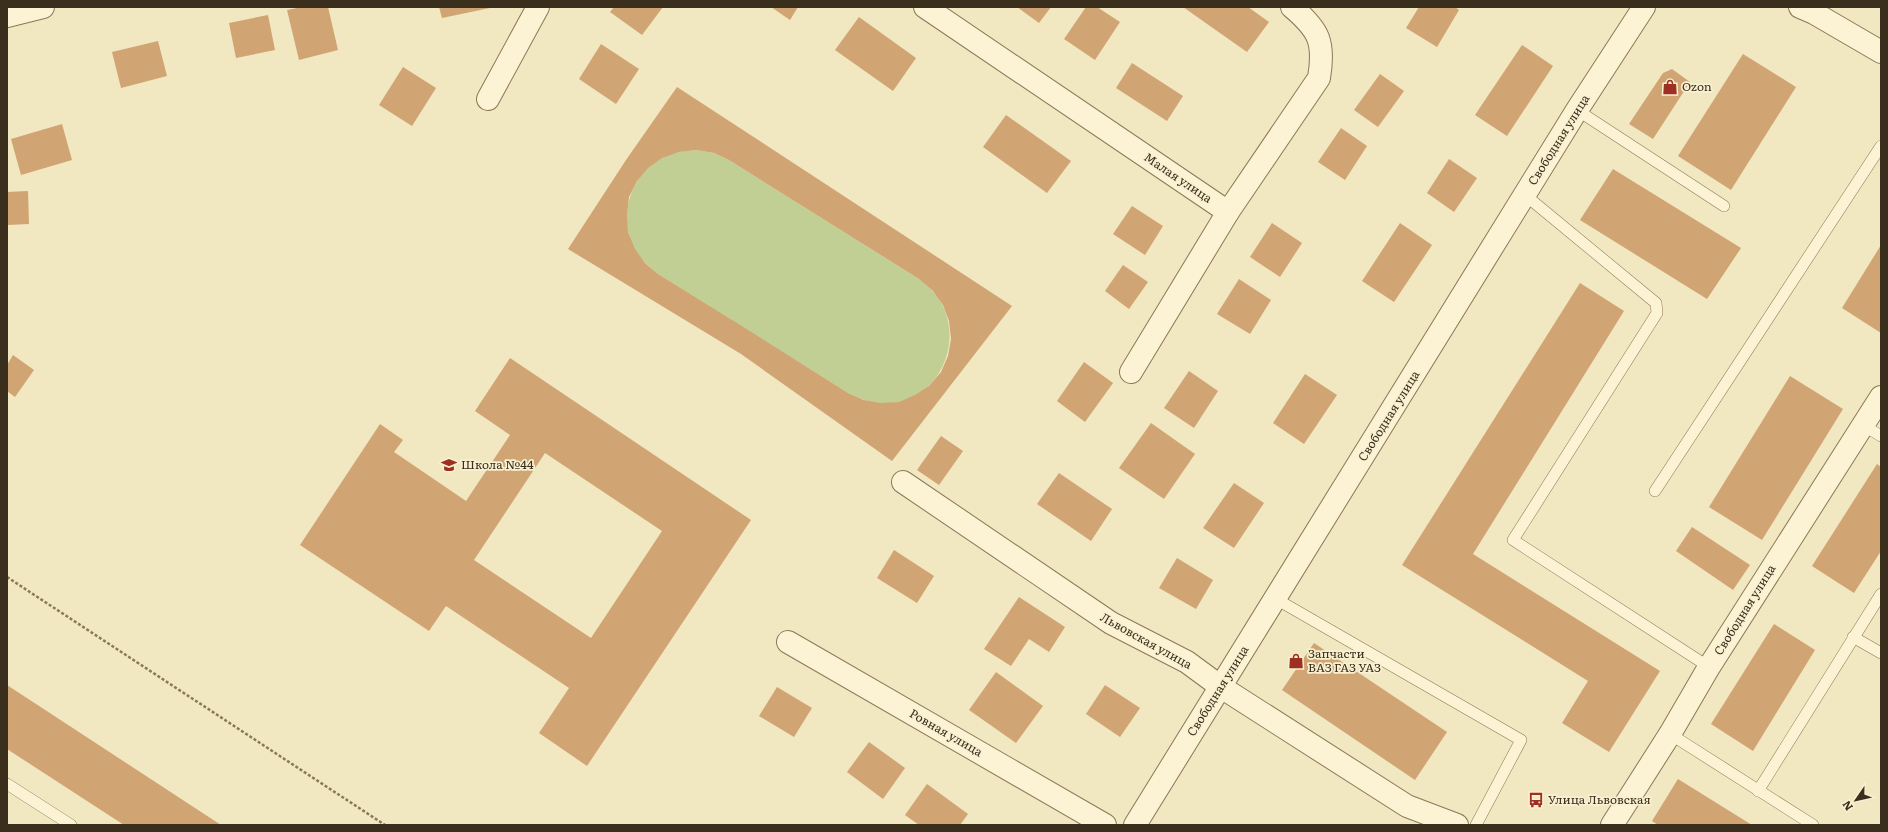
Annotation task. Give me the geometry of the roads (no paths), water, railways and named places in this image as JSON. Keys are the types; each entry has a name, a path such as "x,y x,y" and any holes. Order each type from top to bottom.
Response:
{"street":[{"path":"7,16 43,7"},
{"path":"488,99 538,7"},
{"name":"Малая улица","path":"925,7 1228,212"},
{"path":"1131,372 1228,212 1319,78 1322,62 1320,39 1308,20 1292,7"},
{"name":"Свободная улица","path":"1135,825 1577,110 1644,7"},
{"path":"1811,9 1881,52"},
{"name":"Свободная улица","path":"1612,825 1670,734 1709,667 1872,431 1881,397"},
{"name":"Львовская улица","path":"903,482 1111,623 1187,662 1221,688 1407,806 1457,825"},
{"name":"Ровная улица","path":"788,642 1105,825"}],"lane":[{"path":"1577,110 1724,206"},
{"path":"1655,491 1881,146"},
{"path":"1525,195 1656,303 1657,313 1513,540 1709,667"},
{"path":"1758,791 1881,594"},
{"path":"1276,599 1521,740 1476,825"},
{"path":"1853,637 1881,653"},
{"path":"1670,734 1813,825"},
{"path":"7,784 71,825"}],"place":[{"name":"Ozon","path":"1670,87"},
{"name":"Школа №44","path":"449,465"},
{"name":"Запчасти ВАЗ ГАЗ УАЗ","path":"1296,661"},
{"name":"Улица Львовская","path":"1536,800"}]}
